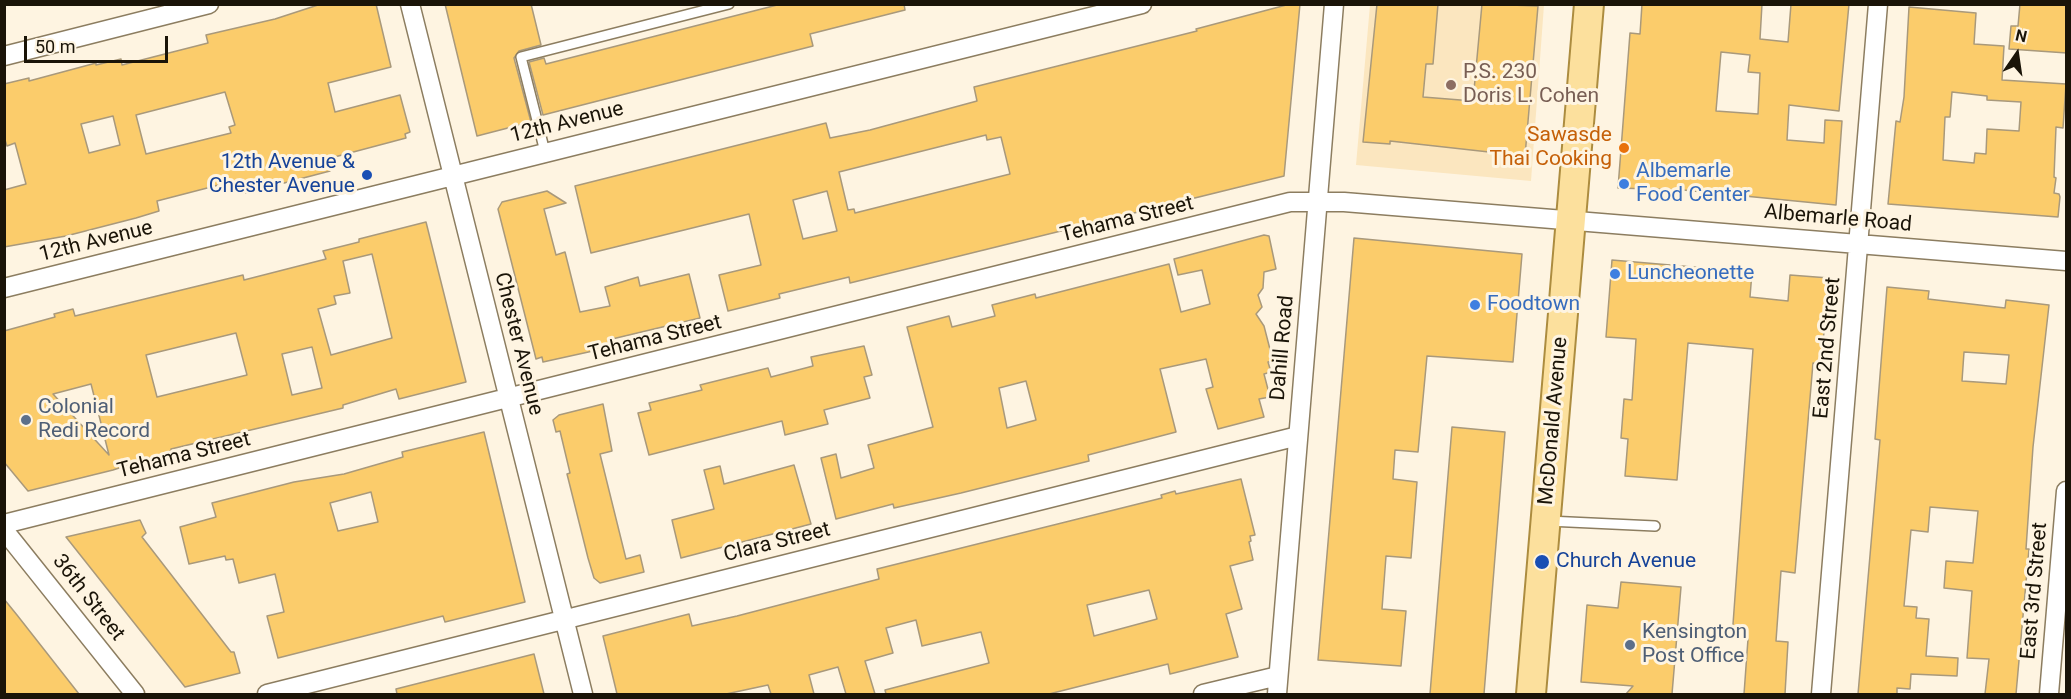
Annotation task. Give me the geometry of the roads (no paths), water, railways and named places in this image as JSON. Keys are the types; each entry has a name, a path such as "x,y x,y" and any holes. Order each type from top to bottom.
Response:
{"main road":[{"name":"McDonald Avenue","path":"1531,694 1589,4"}],"street":[{"path":"4,56 209,4"},
{"name":"Chester Avenue","path":"410,4 583,694"},
{"name":"12th Avenue","path":"4,288 1142,4"},
{"name":"Dahill Road","path":"1277,685 1334,4"},
{"name":"East 2nd Street","path":"1821,694 1878,4"},
{"name":"Tehama Street","path":"4,524 1290,202 1318,202"},
{"name":"Albemarle Road","path":"1318,202 1571,220 2067,261"},
{"name":"Clara Street","path":"267,694 1298,435"},
{"name":"East 3rd Street","path":"2049,694 2067,491"},
{"name":"36th Street","path":"4,530 135,694"},
{"path":"1203,694 1277,685"}],"lane":[{"path":"545,152 521,57 729,4"},
{"path":"1546,521 1655,526"}],"place":[{"name":"P.S. 230 Doris L. Cohen","path":"1451,85"},
{"name":"Sawasde Thai Cooking","path":"1624,148"},
{"name":"12th Avenue & Chester Avenue","path":"367,175"},
{"name":"Albemarle Food Center","path":"1624,184"},
{"name":"Luncheonette","path":"1615,274"},
{"name":"Foodtown","path":"1475,305"},
{"name":"Colonial Redi Record","path":"26,420"},
{"name":"Church Avenue","path":"1542,562"},
{"name":"Kensington Post Office","path":"1630,645"}]}
